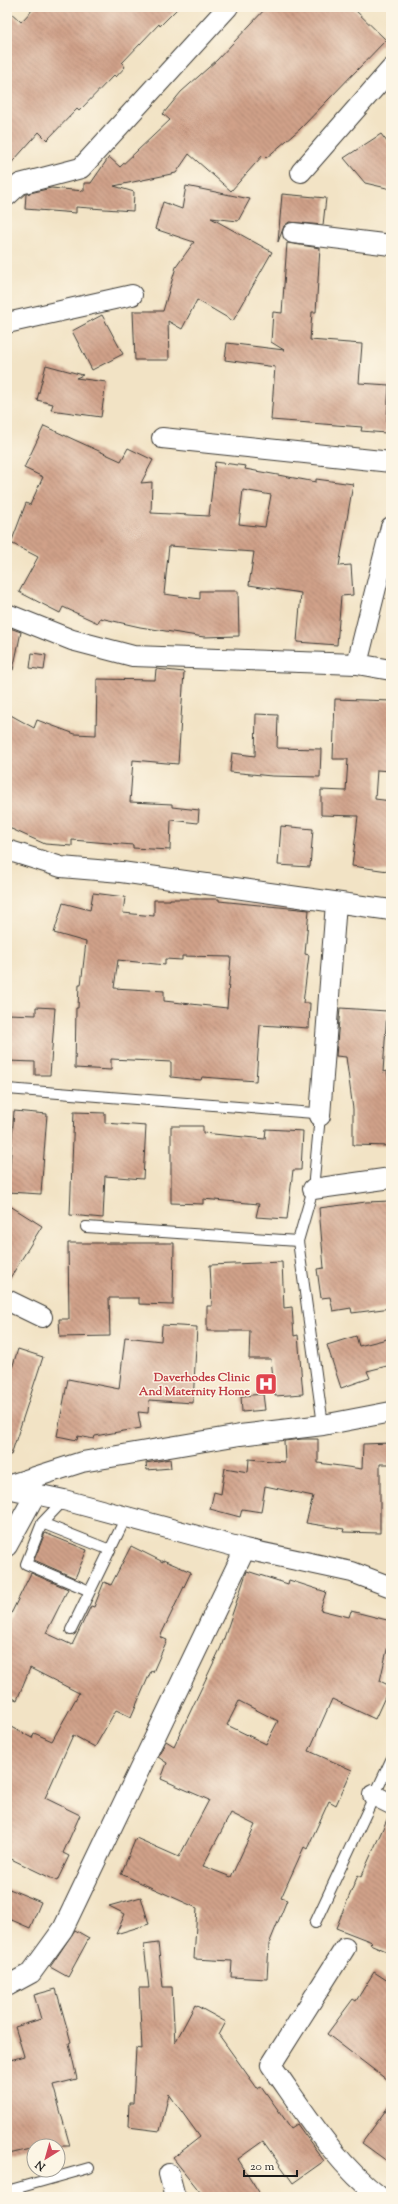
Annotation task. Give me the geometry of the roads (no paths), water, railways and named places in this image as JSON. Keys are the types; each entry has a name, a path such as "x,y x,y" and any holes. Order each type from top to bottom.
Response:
{"street":[{"path":"7,196 20,184 82,168 228,7"},
{"path":"301,172 391,69"},
{"path":"293,233 391,245"},
{"path":"7,323 132,295"},
{"path":"162,438 391,462"},
{"path":"357,664 391,527"},
{"path":"7,614 72,640 133,656 357,664 391,670"},
{"path":"7,850 61,867 121,872 391,910"},
{"path":"320,1116 336,903"},
{"path":"313,1190 391,1178"},
{"path":"7,1300 42,1317"},
{"path":"7,1487 82,1462 240,1435 323,1424 391,1412"},
{"path":"7,1487 64,1500 245,1549 352,1572 391,1587"},
{"path":"7,1546 36,1493"},
{"path":"7,1986 31,1973 63,1929 245,1549"},
{"path":"373,1795 391,1804"},
{"path":"345,1948 271,2065 332,2149 361,2182 380,2197"},
{"path":"169,2174 176,2197"}],"lane":[{"path":"7,1089 314,1113 320,1116 313,1190 298,1241 323,1424"},
{"path":"86,1227 298,1241"},
{"path":"64,1500 42,1523 26,1564 90,1591"},
{"path":"71,1630 126,1517"},
{"path":"42,1523 110,1550"},
{"path":"315,1923 373,1795 391,1760"},
{"path":"7,2191 89,2168"}],"place":[{"name":"Daverhodes Clinic And Maternity Home","path":"266,1384"}]}
